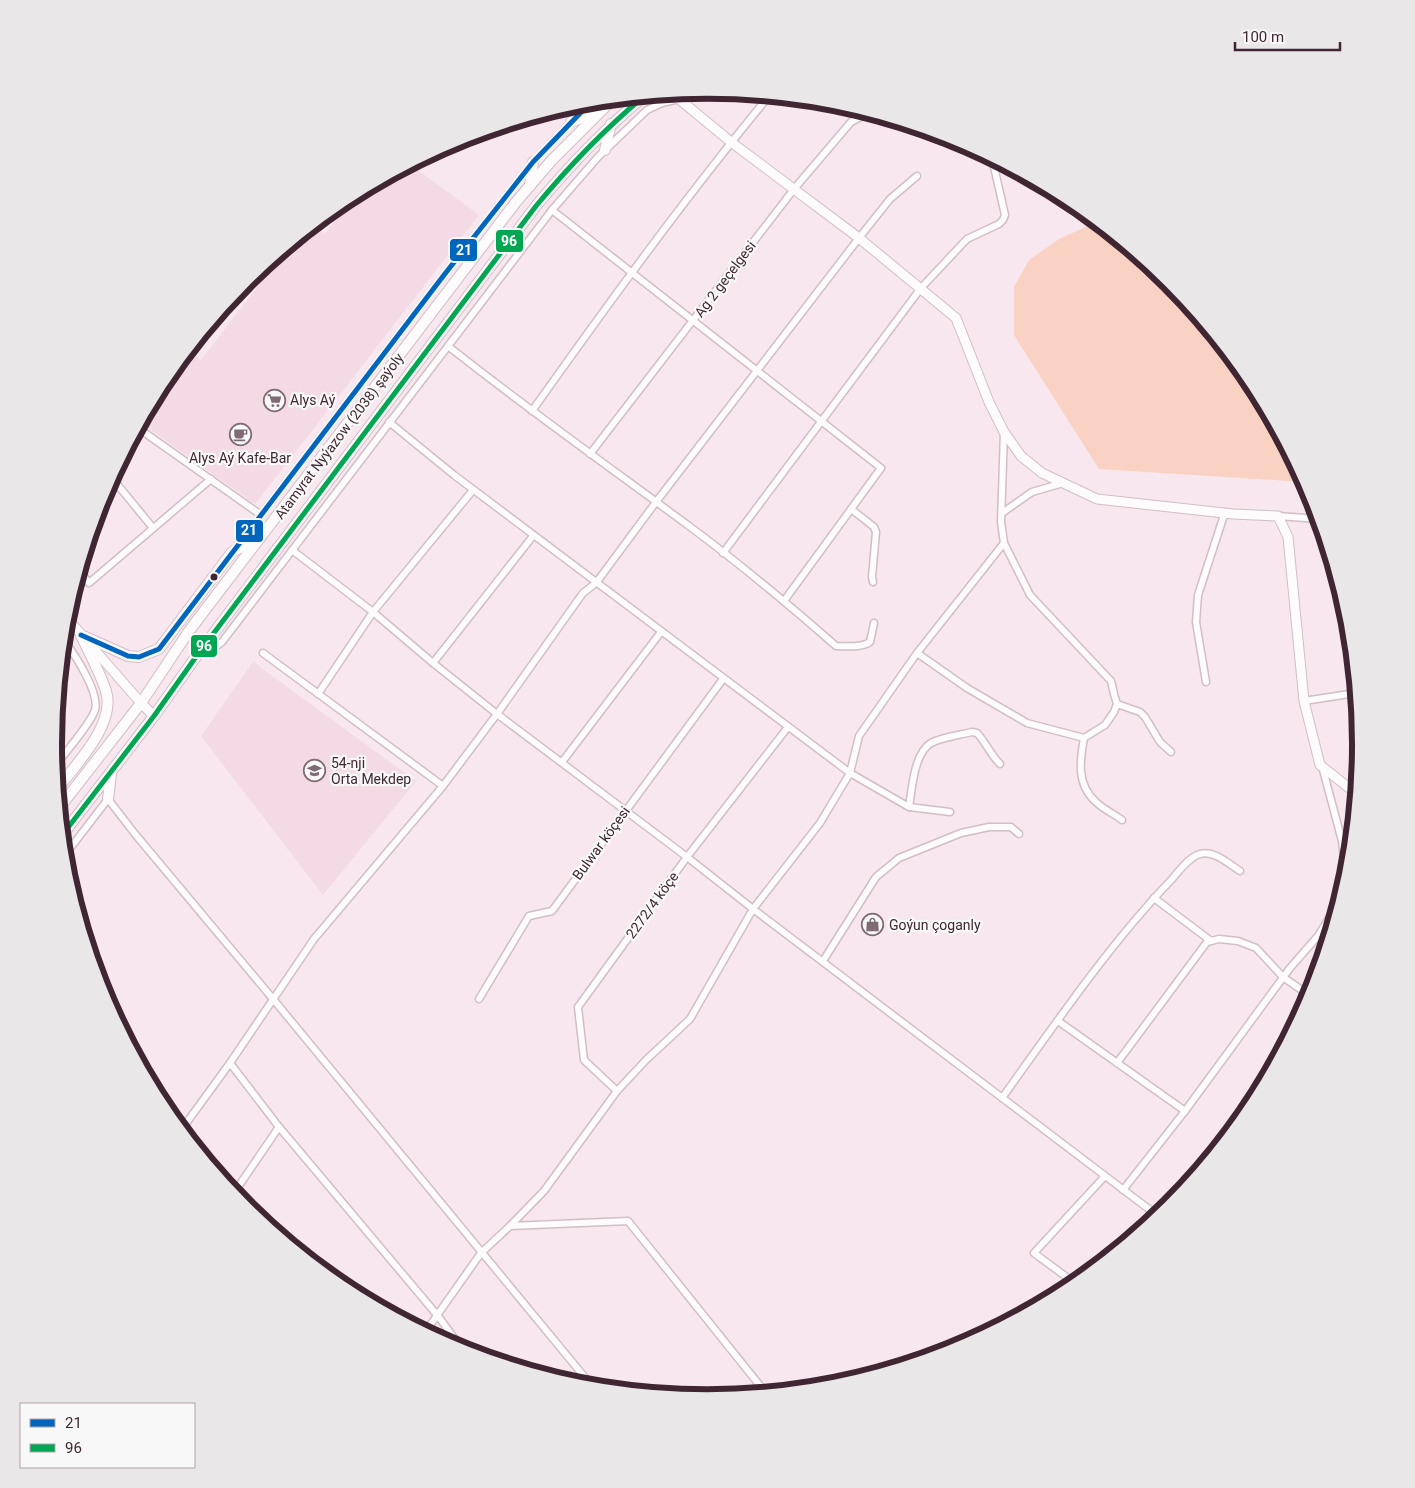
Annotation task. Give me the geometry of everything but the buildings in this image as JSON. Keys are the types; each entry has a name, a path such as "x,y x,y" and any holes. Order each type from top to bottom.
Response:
{"main road":[{"name":"Atamyrat Nyýazow (2038) şaýoly","path":"68,828 154,716 198,654 536,206 564,172 636,104"},
{"name":"Atamyrat Nyýazow (2038) şaýoly","path":"65,800 140,703 189,632 530,186 604,108"},
{"path":"571,122 602,110"},
{"path":"571,122 582,111"},
{"path":"605,150 612,124"},
{"path":"530,186 533,162"},
{"path":"80,635 120,653 139,657 159,649 232,552 263,536"},
{"path":"189,632 193,604"},
{"path":"64,780 97,736 106,720 108,705 107,693 102,680 80,635"},
{"path":"71,771 102,752"},
{"path":"108,798 110,774"}],"street":[{"path":"198,654 210,651 222,642 552,210 605,150 647,110 668,100"},
{"path":"683,100 731,142 859,238 956,318 989,402 1004,432 1021,456 1042,473 1097,498 1225,512 1311,518"},
{"path":"532,412 631,272 764,102"},
{"name":"Ag 2 geçelgesi","path":"590,454 794,189 851,122 860,117"},
{"path":"232,552 533,162 571,122"},
{"path":"723,553 921,288 966,239 999,224 1003,220 1005,215 994,166"},
{"path":"186,1123 230,1063 314,939 443,786 583,593 596,583 859,238 890,199 917,176"},
{"path":"552,210 881,468 784,601"},
{"path":"448,346 532,412 723,553 784,601 836,646 863,646 868,644 874,623"},
{"path":"389,422 533,536 850,773 909,807 950,812"},
{"path":"143,432 261,515"},
{"path":"917,653 967,688 1027,723 1084,738 1105,724 1114,712 1117,704 1111,681 1030,594 1004,543 1002,513 1004,432"},
{"path":"84,577 89,583 211,478"},
{"path":"1002,513 1032,492 1063,483"},
{"path":"117,485 153,528"},
{"path":"318,694 373,612 473,490"},
{"path":"851,509 874,527 876,532 873,582"},
{"path":"1206,682 1196,622 1198,595 1225,512"},
{"path":"1278,516 1288,537 1304,700 1343,850"},
{"path":"433,664 533,536"},
{"path":"431,1326 481,1253 544,1191 618,1091 646,1060 690,1019 753,909 820,823 850,773 859,736 917,653 1004,543"},
{"path":"292,550 373,612 433,664 497,714 1152,1211"},
{"path":"74,627 140,703 154,716"},
{"path":"562,762 661,632"},
{"path":"63,756 88,723 94,711 96,700 70,648"},
{"path":"263,653 443,786"},
{"name":"Bulwar köçesi","path":"479,999 529,916 552,911 723,679"},
{"path":"1304,700 1350,694"},
{"path":"1117,704 1140,712 1160,742 1170,752"},
{"name":"2272/4 köçe","path":"618,1091 584,1060 578,1007 687,857 788,727"},
{"path":"909,807 917,764 921,754 932,742 977,732 988,746 993,757 1000,764"},
{"path":"1084,738 1080,771 1087,790 1095,801 1122,820"},
{"path":"1322,766 1351,788"},
{"path":"71,847 108,798 134,834 273,999 585,1377"},
{"path":"823,961 876,877 899,858 961,833 989,827 1011,827 1019,834"},
{"path":"1002,1098 1092,972 1154,898 1192,858 1199,854 1210,853 1240,871"},
{"path":"1154,898 1211,941"},
{"path":"1123,1190 1185,1111 1283,978 1318,936 1328,919"},
{"path":"1117,1063 1207,942 1219,939 1238,941 1256,948 1283,978 1303,991"},
{"path":"1058,1021 1185,1111"},
{"path":"230,1063 279,1127 453,1336"},
{"path":"239,1186 279,1127"},
{"path":"1068,1278 1034,1254 1105,1176"},
{"path":"510,1226 628,1221 761,1387"}],"shaded area":[{"path":"416,169 479,215 255,504 146,427 193,355 201,360 271,269 319,229 325,234 340,214 385,185"},
{"path":"1090,225 1133,259 1164,288 1219,351 1244,386 1266,422 1296,481 1099,469 1014,335 1014,287 1029,260 1059,239"},
{"name":"54-nji Orta Mekdep","path":"253,662 416,781 323,895 201,736"}],"transit line":[{"name":"96","path":"68,828 154,716 198,654 536,206 587,149 635,104"},
{"name":"21","path":"81,635 128,656 139,657 159,649 444,275 533,162 582,111"}],"place":[{"name":"Alys Aý","path":"274,400"},
{"name":"Alys Aý Kafe-Bar","path":"240,435"},
{"name":"54-nji Orta Mekdep","path":"315,771"},
{"name":"Goýun çoganly","path":"873,925"}]}
